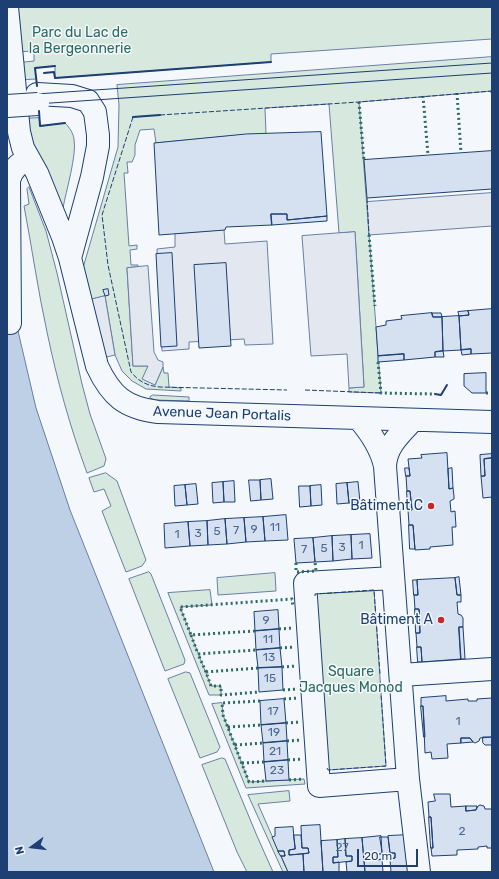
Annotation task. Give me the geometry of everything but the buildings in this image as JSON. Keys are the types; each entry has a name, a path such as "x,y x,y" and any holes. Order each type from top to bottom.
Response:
{"street":[{"name":"Avenue Jean Portalis","path":"7,7 17,124 22,144 48,198 70,258 98,366 113,393 126,403 139,409 158,412 492,422"},
{"path":"7,96 38,99"},
{"path":"7,106 38,99 72,96 88,101 95,112 98,146 92,177 70,258"},
{"path":"10,323 9,180 16,167 28,158"},
{"path":"359,419 377,443 383,456 385,466 408,779 419,872"},
{"path":"385,466 388,450 413,420"},
{"path":"393,578 305,583 319,786 408,779"},
{"path":"401,675 492,670"}],"green space":[{"name":"Parc du Lac de la Bergeonnerie","path":"11,7 492,7 492,39 271,54 271,62 55,78 55,66 35,68 36,79 17,80 15,63 34,61 34,51 14,52"},
{"path":"492,57 492,91 359,102 381,393 349,392 349,388 364,387 355,232 339,233 329,104 265,108 266,134 156,143 154,129 140,130 135,145 135,155 132,162 127,162 128,173 124,173 129,246 137,245 137,249 130,250 131,265 138,265 138,267 127,268 133,366 148,366 155,385 163,367 164,373 168,373 169,387 181,388 181,391 146,389 132,381 122,371 115,355 105,296 89,300 83,268 118,147 119,105 117,85"},
{"path":"39,118 41,126 65,123 74,137 75,146 73,163 63,208 20,119"},
{"path":"29,187 46,231 82,384 90,414 106,459 104,466 87,473 64,403 44,317 24,206 29,204 27,189"},
{"path":"153,395 189,397 189,401 155,400 150,398"},
{"path":"106,473 117,481 146,560 142,566 126,572 102,511 111,506 104,489 94,492 89,478"},
{"path":"149,572 185,660 184,664 165,671 129,579"},
{"path":"275,573 276,591 218,595 217,578"},
{"path":"210,590 212,605 180,607 211,686 221,686 221,695 209,695 168,593"},
{"name":"Square Jacques Monod","path":"374,590 386,766 328,770 315,594"},
{"path":"186,672 190,673 220,747 217,752 200,758 168,679"},
{"path":"222,703 223,715 249,782 304,779 305,784 246,788 212,704"},
{"path":"222,758 225,759 273,872 247,872 237,852 202,765"},
{"path":"289,791 290,801 258,804 288,872 283,872 248,795"}],"shaded area":[{"path":"492,193 492,226 369,235 367,202"},
{"path":"224,230 225,244 267,241 273,344 245,345 244,339 189,342 189,349 162,351 157,249 175,247 175,234"},
{"path":"355,232 364,387 349,388 347,354 311,356 302,236"},
{"path":"148,266 154,352 158,360 163,362 163,367 155,385 142,379 148,366 133,366 127,268"},
{"path":"105,296 115,355 102,358 89,300"}],"water":[{"path":"7,321 18,331 36,408 70,510 214,872 7,872"}],"tram line":[{"path":"7,96 492,63"},
{"path":"7,106 492,73"}],"hedge":[{"path":"457,93 461,153"},
{"path":"423,96 428,155"},
{"path":"359,102 364,160"},
{"path":"369,235 375,306"},
{"path":"378,362 381,393 435,394"},
{"path":"486,393 492,393"},
{"path":"296,563 296,572 316,571 315,562"},
{"path":"255,631 191,635 180,607 292,599 293,607"},
{"path":"279,629 294,628"},
{"path":"191,635 198,654"},
{"path":"280,648 295,647"},
{"path":"206,672 198,654 256,650"},
{"path":"282,667 297,666"},
{"path":"258,668 206,672 211,686 221,686 221,695 259,692"},
{"path":"283,690 298,689"},
{"path":"284,699 299,698"},
{"path":"260,701 222,703 223,715 249,782 266,781"},
{"path":"286,723 301,722"},
{"path":"228,727 261,725"},
{"path":"287,741 302,740"},
{"path":"235,745 263,743"},
{"path":"288,760 303,759"},
{"path":"242,763 264,762"},
{"path":"289,780 304,779"}],"fence":[{"path":"160,115 359,102 492,91"},
{"path":"133,117 102,215 108,265 131,372 144,383 160,387 287,390"},
{"path":"367,198 369,235"},
{"path":"305,390 381,393"},
{"path":"315,596 315,594 374,590 380,674"},
{"path":"327,768 328,770 386,766 380,680"}],"wall":[{"path":"44,73 54,72 55,78 271,62"},
{"path":"37,86 35,68 55,66"},
{"path":"39,111 40,126 65,123"},
{"path":"133,117 160,115"},
{"path":"435,394 441,395 447,385"}],"place":[{"name":"Bâtiment C","path":"431,506"},
{"name":"Bâtiment A","path":"441,620"}]}
